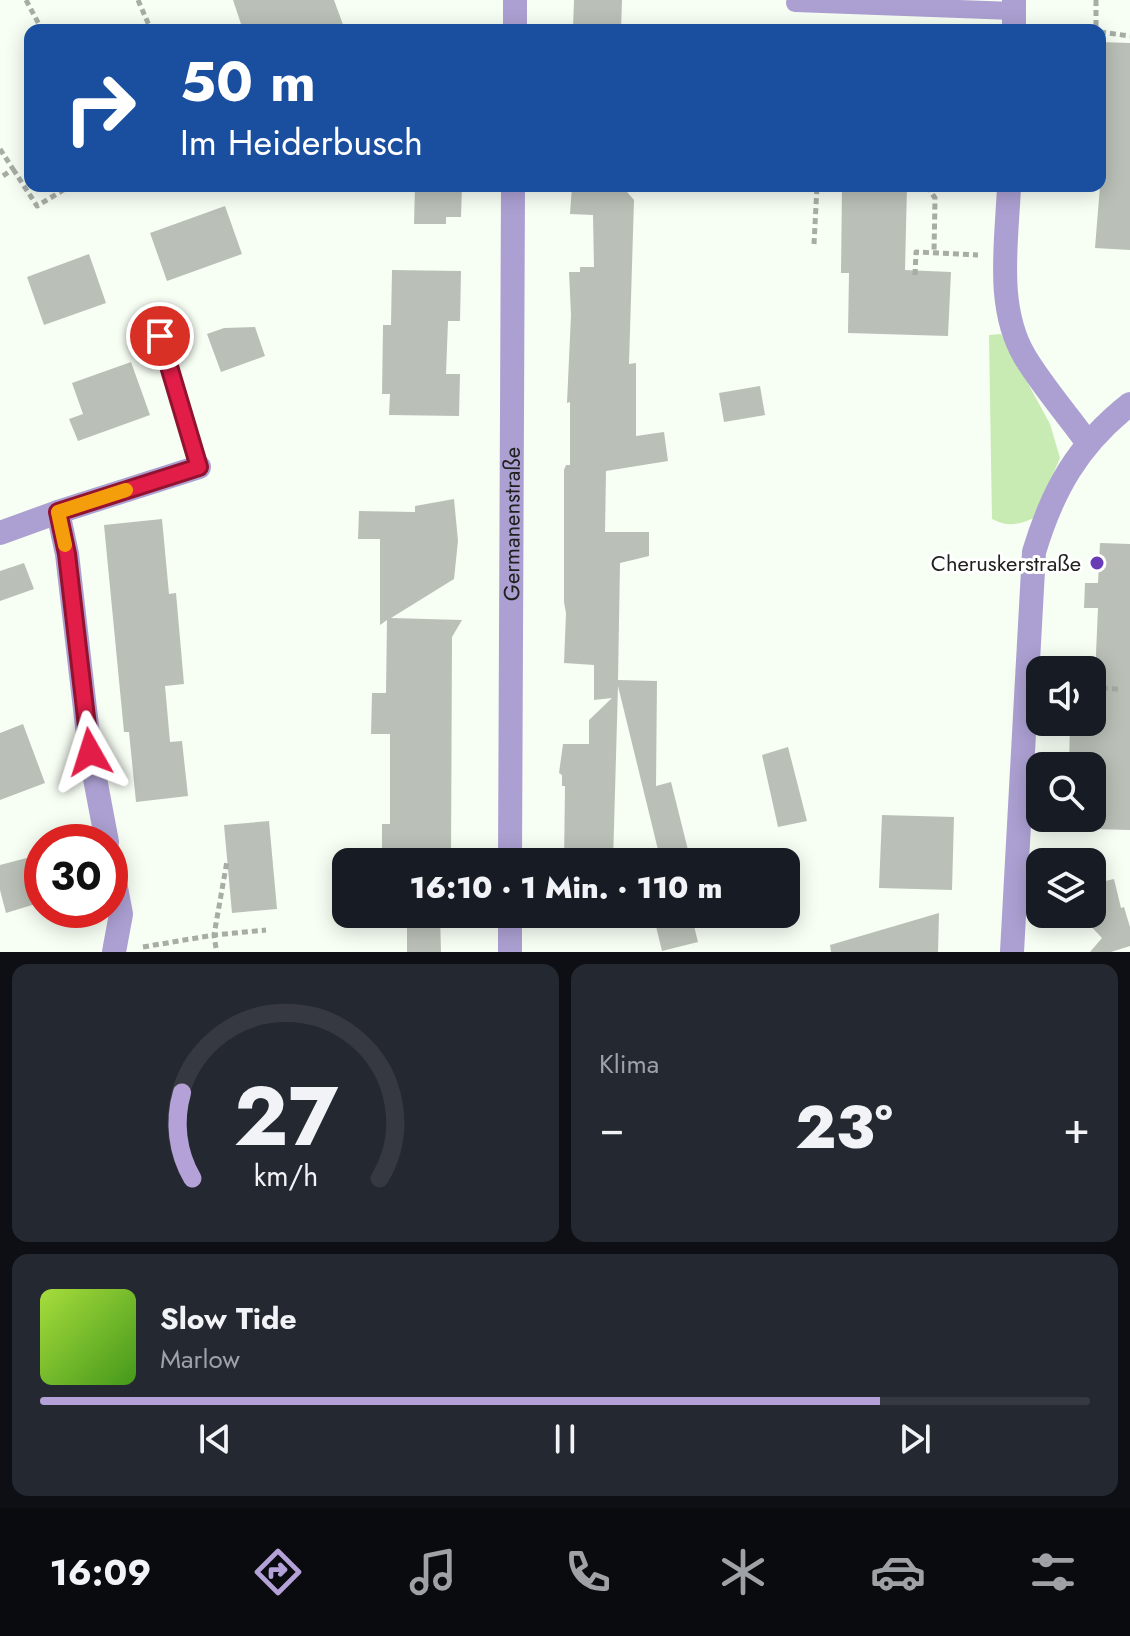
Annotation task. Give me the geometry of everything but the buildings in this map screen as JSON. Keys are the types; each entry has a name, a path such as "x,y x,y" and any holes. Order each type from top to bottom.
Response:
{"street":[{"path":"515,0 515,24"},
{"name":"Germanenstraße","path":"510,848 513,192"},
{"path":"1009,192 1005,295 1012,327 1024,355 1087,442"},
{"path":"1012,952 1034,552 1043,523 1077,456 1087,442 1130,404"},
{"path":"0,533 199,467"},
{"path":"58,512 67,554 90,752 104,824"},
{"path":"114,952 118,928"},
{"path":"510,928 510,952"}],"lane":[{"path":"795,3 1014,14"},
{"path":"160,336 199,467"}],"path":[{"path":"26,0 39,24"},
{"path":"138,0 148,24"},
{"path":"1096,0 1098,24"},
{"path":"1106,32 1130,36"},
{"path":"0,149 24,186"},
{"path":"0,178 13,169"},
{"path":"28,192 37,206 60,192"},
{"path":"814,244 817,192"},
{"path":"931,192 935,198 934,253"},
{"path":"915,275 916,252 1007,256"},
{"path":"1106,689 1118,689 1118,685"},
{"path":"216,948 214,935 227,861"},
{"path":"114,952 214,935 266,930"}],"green space":[{"path":"1001,334 1050,424 1060,458 1034,518 1013,524 992,519 989,335"}],"slow traffic":[{"path":"65,545 58,512 126,490"}],"place":[{"name":"Cheruskerstraße","path":"1097,563"}],"route":[{"path":"90,752 67,554 58,512 199,467 160,336"}]}
